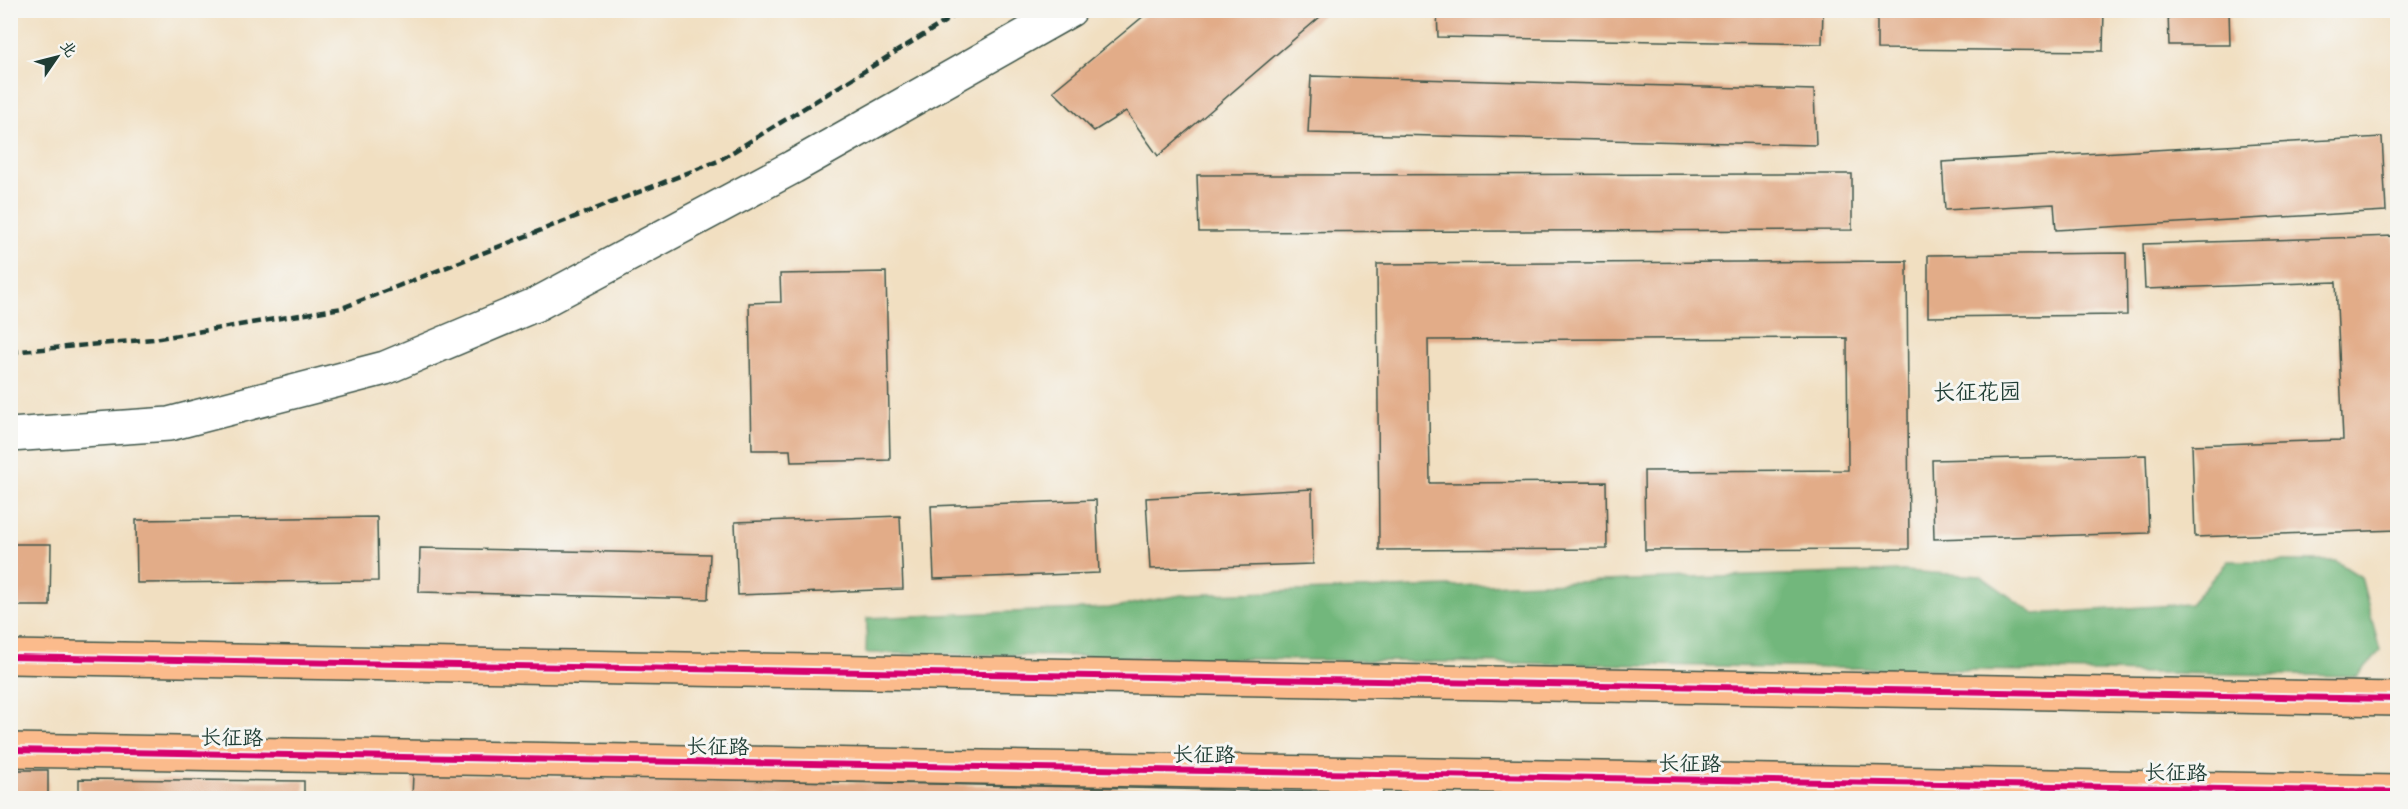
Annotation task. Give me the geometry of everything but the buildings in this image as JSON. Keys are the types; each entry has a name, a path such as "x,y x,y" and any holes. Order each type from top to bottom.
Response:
{"main road":[{"path":"10,657 2397,699"},
{"name":"长征路","path":"10,750 1366,786 2397,792"}],"lane":[{"path":"10,435 169,424 386,368 537,304 793,167 1070,10"}],"green space":[{"path":"2228,561 2336,561 2361,577 2380,651 2357,676 866,653 867,618 1109,608 1181,595 1903,571 1981,576 2034,614 2190,604"}],"railway":[{"path":"10,352 154,339 342,308 718,161 964,10"}],"cycle path":[{"path":"10,657 2398,699"},
{"path":"10,750 2398,792"}],"district":[{"name":"长征花园","path":"1977,391"}]}
